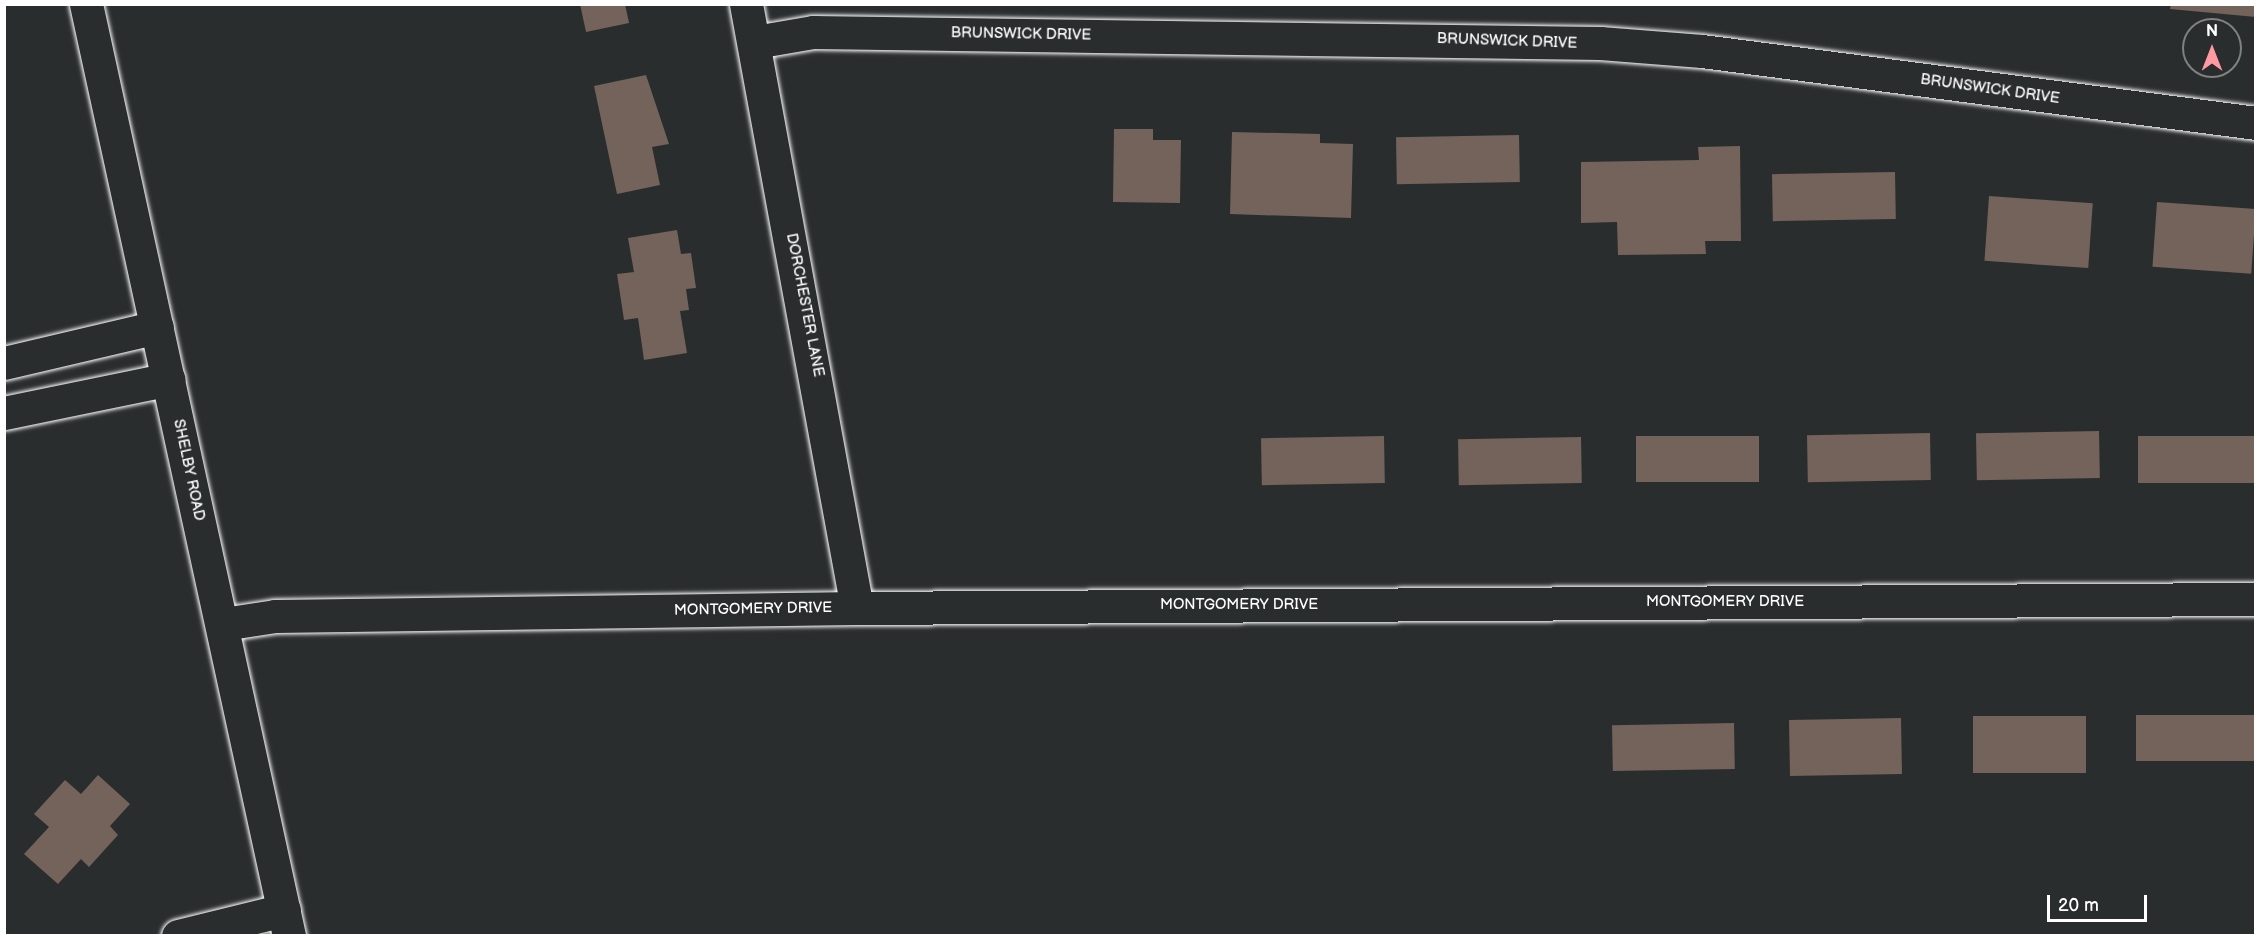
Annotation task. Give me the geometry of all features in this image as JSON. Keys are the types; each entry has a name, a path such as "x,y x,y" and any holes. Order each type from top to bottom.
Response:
{"street":[{"name":"SHELBY ROAD","path":"86,4 223,624 286,923"},
{"name":"DORCHESTER LANE","path":"746,4 857,608"},
{"name":"BRUNSWICK DRIVE","path":"754,42 813,32 1600,43 1702,51 2256,123"},
{"path":"4,363 157,327"},
{"path":"4,413 169,379"},
{"name":"MONTGOMERY DRIVE","path":"223,624 275,616 857,608 2256,598"},
{"path":"178,936 286,923"}],"building":[{"path":"580,4 625,4 629,23 586,32"},
{"path":"2171,4 2256,4 2256,17 2170,9"},
{"path":"646,75 669,144 652,147 660,185 617,194 594,86"},
{"path":"1114,129 1153,129 1153,140 1181,140 1180,203 1113,202"},
{"path":"1232,132 1320,134 1320,143 1353,144 1351,218 1230,214"},
{"path":"1519,135 1520,182 1397,184 1396,137"},
{"path":"1740,146 1741,241 1705,241 1706,254 1618,255 1617,222 1581,223 1581,162 1699,160 1698,147"},
{"path":"1895,172 1896,219 1773,221 1772,174"},
{"path":"1989,196 2093,203 2088,268 1984,261"},
{"path":"2157,202 2256,209 2251,274 2152,267"},
{"path":"677,230 681,254 691,253 696,288 686,289 689,310 680,311 687,353 644,360 638,318 624,320 617,274 634,272 628,238"},
{"path":"2099,431 2100,478 1977,480 1976,433"},
{"path":"1930,433 1931,480 1808,482 1807,435"},
{"path":"1384,436 1385,483 1262,485 1261,438"},
{"path":"1636,436 1759,436 1759,482 1636,482"},
{"path":"2138,436 2256,436 2256,483 2138,483"},
{"path":"1581,437 1582,483 1459,485 1458,439"},
{"path":"2136,715 2256,715 2256,761 2136,761"},
{"path":"1973,716 2086,716 2086,773 1973,773"},
{"path":"1901,718 1902,774 1790,776 1789,720"},
{"path":"1734,723 1735,769 1613,771 1612,725"},
{"path":"98,775 130,804 110,826 118,835 89,867 81,859 58,884 24,854 49,827 34,814 65,780 81,794"}]}
